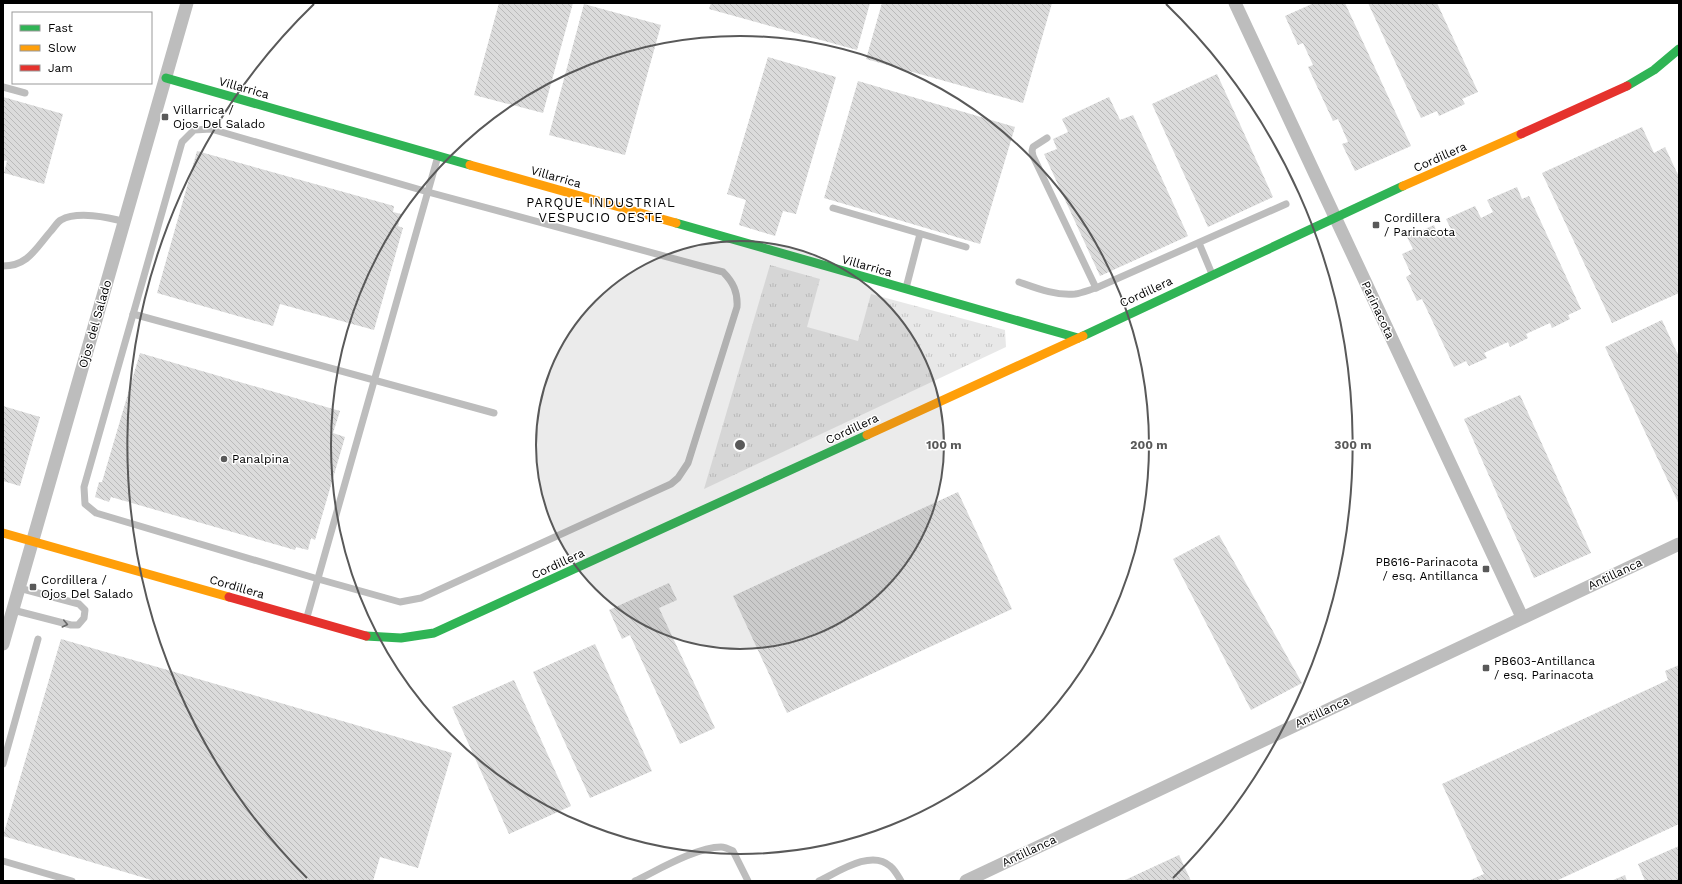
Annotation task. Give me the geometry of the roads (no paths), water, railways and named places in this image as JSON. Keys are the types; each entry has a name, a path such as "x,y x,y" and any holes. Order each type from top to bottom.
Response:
{"street":[{"name":"Ojos del Salado","path":"3,644 187,3"},
{"name":"Parinacota","path":"1235,3 1522,618"},
{"name":"Cordillera","path":"3,533 367,636 381,638 409,638 440,631 1078,338 1335,217 1627,86 1654,70 1679,49"},
{"name":"Villarrica","path":"166,78 1078,338"},
{"name":"Antillanca","path":"966,881 1679,544"}],"lane":[{"path":"3,87 25,93"},
{"path":"211,129 428,192 723,272 730,279 737,297 737,307 688,463 678,478 670,484 421,598 400,602 96,513 85,504 84,488 182,142 194,130 211,129"},
{"path":"1047,138 1033,147 1033,156 1096,288"},
{"path":"306,619 438,156"},
{"path":"1019,282 1042,290 1064,294 1076,294 1096,288 1286,204"},
{"path":"833,208 966,247"},
{"path":"3,266 18,264 28,258 61,220 73,216 103,216 125,222"},
{"path":"905,289 920,234"},
{"path":"1199,243 1212,274"},
{"path":"133,314 494,413"},
{"path":"13,610 71,625 78,625 84,618 85,610 79,604 19,588"},
{"path":"3,764 38,640"},
{"path":"635,881 698,852 713,847 723,847 733,851 748,881"},
{"path":"819,881 862,861 871,859 881,860 890,865 901,881"},
{"path":"3,861 46,873 60,879 72,881"},
{"path":"44,881 46,873"}],"place":[{"name":"Villarrica / Ojos Del Salado","path":"165,117"},
{"name":"Cordillera / Parinacota","path":"1376,225"},
{"name":"Panalpina","path":"224,459"},
{"name":"PB616-Parinacota / esq. Antillanca","path":"1486,569"},
{"name":"Cordillera / Ojos Del Salado","path":"33,587"},
{"name":"PB603-Antillanca / esq. Parinacota","path":"1486,668"}],"district":[{"name":"PARQUE INDUSTRIAL VESPUCIO OESTE","path":"601,210"}]}
